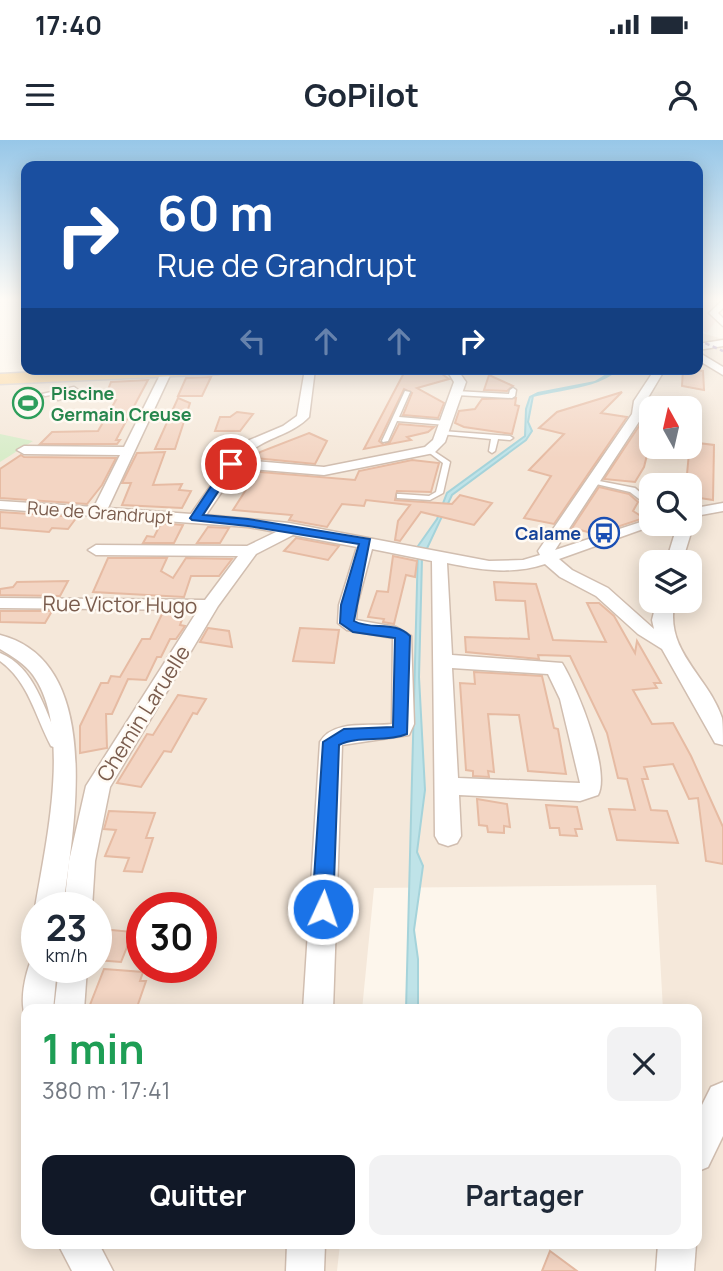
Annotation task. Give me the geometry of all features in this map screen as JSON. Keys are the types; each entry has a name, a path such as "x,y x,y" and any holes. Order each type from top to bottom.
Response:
{"main road":[{"path":"0,379 49,380 115,375"}],"street":[{"path":"703,358 723,372"},
{"path":"99,512 165,375"},
{"path":"196,518 245,447 287,429 303,418 309,375"},
{"path":"231,464 324,471 429,450 439,442 460,379 456,375"},
{"path":"656,375 640,401 638,414 546,551 561,571 609,597 649,637 669,645"},
{"path":"24,450 128,450"},
{"name":"Rue de Grandrupt","path":"0,505 196,518 289,528 489,566 516,566 549,558 639,527"},
{"path":"702,513 723,507"},
{"name":"Rue Victor Hugo","path":"0,603 210,605 250,551 286,533 289,528"},
{"path":"318,1004 331,742 344,735 391,734 401,730 403,724 402,636 393,631 358,629 346,623 348,605 366,542"},
{"path":"96,550 250,551"},
{"path":"426,553 439,563 448,836"},
{"name":"Chemin Laruelle","path":"79,892 82,861 98,786 210,605"},
{"path":"663,613 661,620 669,645 723,737"},
{"path":"0,641 21,652 46,677 64,728 50,892"},
{"path":"442,661 555,668 570,699 592,782 590,789 580,792 447,786"},
{"path":"39,1004 41,983"},
{"path":"70,1004 72,983"},
{"path":"702,1142 723,1098"},
{"path":"305,1271 306,1249"},
{"path":"675,1271 677,1249"}],"lane":[{"path":"49,380 79,393 58,398"},
{"path":"385,441 407,392"},
{"path":"456,393 512,396"},
{"path":"395,419 510,438"},
{"path":"492,452 495,437"},
{"path":"400,496 430,498 439,493 447,462 429,450"},
{"path":"594,482 632,490 639,496"},
{"path":"0,656 25,678 37,694 55,743 64,747"}],"shaded area":[{"path":"703,352 723,352 723,1271 676,1271 675,1249 702,1249 702,1004 663,1004 656,885 374,888 363,1004 21,1004 21,1249 339,1249 337,1271 0,1271 0,375 703,375"}],"green space":[{"path":"0,434 33,441 0,462"}],"water":[{"path":"595,382 533,396 528,422 532,431 526,440 452,495 422,559 419,677 425,790 417,852 423,866 414,930 418,959 418,1004 406,1004 418,546 437,519 447,493 525,436 526,409 530,397 538,393"}],"building":[{"path":"703,371 704,390 682,386 683,375 703,375"},
{"path":"403,375 443,375 449,379 417,388 444,403 438,418 403,415 412,393 404,389 379,441 384,445 390,442 399,424 434,427 428,432 407,437 411,440 364,449"},
{"path":"489,375 513,386 507,391 484,390"},
{"path":"211,377 202,396 178,396 186,378"},
{"path":"148,380 116,440 120,440 117,444 40,444 52,432 98,431 116,400 104,400 111,382"},
{"path":"622,392 601,413 627,417 554,524 524,518 551,476 529,470 564,434 539,428 557,412"},
{"path":"178,398 190,403 175,449 155,449"},
{"path":"516,398 515,405 519,406 512,434 464,427 455,423 459,411 475,409 482,399"},
{"path":"237,412 253,414 240,431 215,431 220,417 230,417"},
{"path":"639,426 639,459 646,459 635,482 604,479"},
{"path":"309,433 327,441 315,464 255,458 260,452"},
{"path":"702,444 714,445 713,500 702,498 702,473 687,473 688,459 702,459"},
{"path":"165,452 153,485 182,484 179,490 191,491 182,508 122,505 131,483 122,483 137,453"},
{"path":"21,455 116,458 102,485 87,504 0,498 0,469"},
{"path":"412,460 439,463 431,492 397,491 395,500 452,504 460,495 492,503 474,525 421,512 400,541 395,540 398,521 410,505 366,500 364,506 342,504 327,527 289,520 292,515 233,510 249,485 238,484 247,471 355,480 359,471"},
{"path":"599,487 629,494 638,502 633,511 639,515 639,520 596,534 572,528"},
{"path":"0,512 77,517 68,529 52,528 49,532 0,528"},
{"path":"161,523 183,525 174,543 143,543 147,536 154,537"},
{"path":"208,527 229,528 220,543 197,543"},
{"path":"296,538 339,546 328,560 284,551"},
{"path":"393,556 417,561 415,577 406,575 394,624 383,622 384,619 368,617 377,591 388,592"},
{"path":"108,558 167,558 161,571 173,578 186,558 232,559 219,576 191,576 184,597 93,592"},
{"path":"68,581 60,596 0,595 0,589 13,587 17,582"},
{"path":"494,582 536,584 553,640 606,642 587,603 599,603 614,616 635,653 637,641 661,683 654,683 657,688 633,690 652,724 673,723 691,756 723,827 723,864 706,861 698,798 689,799 673,764 644,767 648,779 642,779 651,810 667,811 678,843 617,840 609,809 635,810 627,779 618,778 607,733 570,656 538,655 539,659 466,652 465,637 529,639 525,601 496,600"},
{"path":"0,611 52,611 45,623 0,622"},
{"path":"163,612 179,612 177,617 183,617 180,625 185,626 176,639 170,639 161,657 157,657 146,680 128,679 112,714 106,714 107,748 80,753 80,726 101,683 108,683 111,676 120,677 142,639 150,639"},
{"path":"208,628 229,631 232,647 200,642"},
{"path":"300,628 339,630 334,663 293,661"},
{"path":"474,672 542,676 554,728 558,729 566,774 528,771 519,715 488,714 494,772 488,771 489,777 473,776 473,771 466,770 460,683 475,684"},
{"path":"178,695 206,699 197,714 193,713 171,752 164,751 141,787 117,783 147,734 153,735"},
{"path":"477,799 507,804 510,827 504,826 504,833 488,832 487,826 479,825"},
{"path":"546,805 577,807 582,829 575,829 577,836 560,835 559,828 550,828"},
{"path":"109,811 155,813 146,838 153,838 142,872 124,871 129,858 105,856 116,830 104,829"},
{"path":"112,930 126,931 126,950 121,962 112,961"},
{"path":"112,970 126,971 126,983 145,983 138,1004 90,1004 99,983 112,983"},
{"path":"550,1251 577,1271 542,1271"}],"place":[{"name":"Piscine Germain Creuse","path":"28,403"},
{"name":"Calame","path":"604,533"}],"route":[{"path":"231,464 196,518 248,522 366,542 348,605 346,623 358,629 393,631 402,636 401,730 391,734 344,735 331,742 323,909"}]}
